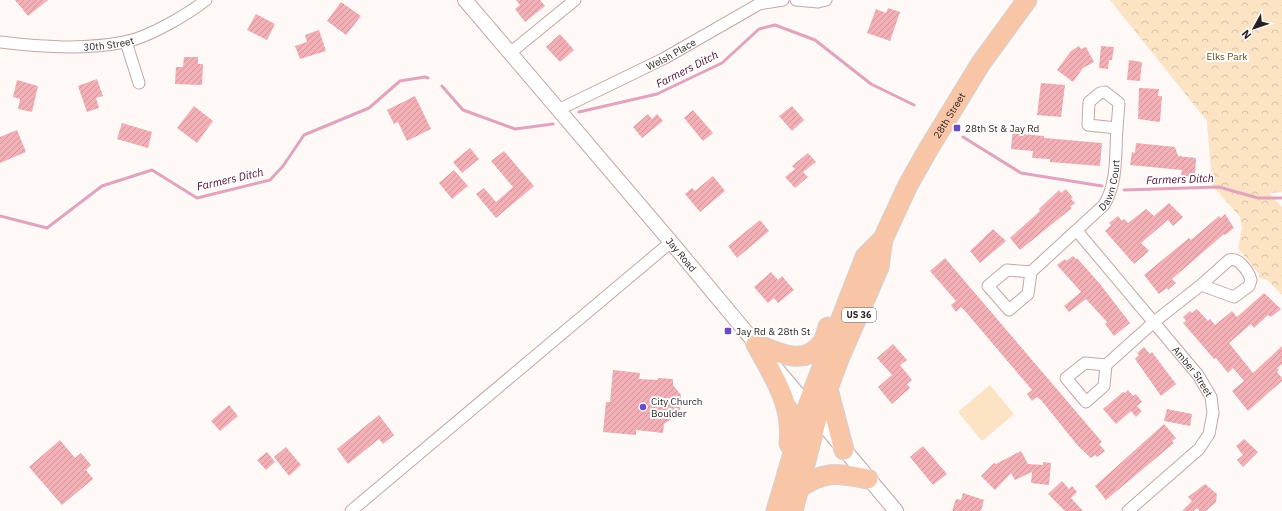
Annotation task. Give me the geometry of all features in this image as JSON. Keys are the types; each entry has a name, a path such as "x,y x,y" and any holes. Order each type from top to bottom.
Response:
{"highway":[{"name":"28th Street","path":"812,412 828,389 879,267 883,239 908,185 928,148 981,63 1027,0"},
{"name":"28th Street","path":"812,412 865,257 883,239"},
{"path":"756,344 787,356 807,355 813,352 821,344 850,276 865,257"},
{"path":"756,344 782,393 788,411 790,427 791,484 829,474 839,473 868,479"},
{"path":"828,389 844,450"},
{"name":"US 36","path":"776,511 791,484 812,412"},
{"name":"US 36","path":"791,484 793,511"}],"street":[{"name":"30th Street","path":"0,42 47,48 77,48 126,42 184,16 206,0"},
{"name":"Jay Road","path":"465,0 671,242 896,511"},
{"path":"510,53 574,0"},
{"name":"Welsh Place","path":"558,110 665,58 759,4 783,0"},
{"path":"796,0 818,2 826,0"},
{"path":"126,42 139,83"},
{"name":"Dawn Court","path":"1031,272 1104,205 1111,194 1114,182 1117,128"},
{"name":"Amber Street","path":"1077,231 1109,267 1205,384 1211,397 1213,420 1209,434 1199,449 1128,511"},
{"path":"351,511 671,242"},
{"path":"1106,364 1154,322 1201,285"}],"green space":[{"name":"Elks Park","path":"1110,0 1282,0 1282,192 1269,193 1282,207 1282,295 1268,280 1259,278 1259,274 1238,248 1242,229 1240,217 1212,185 1207,121"},
{"path":"990,385 1014,414 982,441 958,412"}],"building":[{"path":"15,0 48,0 28,16"},
{"path":"516,0 540,0 545,6 525,22 515,9 520,5"},
{"path":"341,2 361,16 346,35 327,21"},
{"path":"888,8 900,12 890,41 867,33 876,9 886,13"},
{"path":"256,14 275,24 267,40 247,30"},
{"path":"319,30 326,51 300,59 295,46 307,42 305,35"},
{"path":"560,34 574,50 560,62 546,47"},
{"path":"1079,46 1081,49 1086,47 1094,62 1083,68 1073,82 1057,70 1071,51"},
{"path":"1101,46 1114,47 1112,60 1109,60 1108,69 1099,68"},
{"path":"184,57 198,57 198,64 203,64 202,85 175,84 176,67 183,67"},
{"path":"1129,60 1142,62 1140,81 1127,80"},
{"path":"97,79 103,96 96,98 99,108 87,112 78,86"},
{"path":"17,80 38,86 32,112 18,109 20,99 13,97"},
{"path":"1041,83 1065,85 1061,117 1037,115"},
{"path":"1139,88 1159,89 1158,96 1162,96 1160,122 1138,119"},
{"path":"415,96 431,129 407,141 398,122 394,124 387,110"},
{"path":"194,106 213,121 197,143 177,128"},
{"path":"792,106 804,120 792,131 779,116"},
{"path":"693,110 713,133 703,141 684,118"},
{"path":"648,114 652,119 657,114 663,121 642,138 633,127"},
{"path":"122,123 152,132 148,148 117,139"},
{"path":"1013,127 1023,128 1022,134 1044,136 1044,138 1102,143 1100,166 1050,162 1050,159 1032,158 1033,151 1011,149"},
{"path":"17,130 26,152 0,163 0,137"},
{"path":"1136,143 1175,147 1178,156 1196,158 1195,177 1181,176 1182,170 1130,165 1132,152 1135,153"},
{"path":"470,148 479,159 462,173 453,162"},
{"path":"504,151 534,186 496,218 476,194 484,188 496,202 513,187 491,161"},
{"path":"808,153 816,162 803,172 808,177 795,188 785,177 795,169 792,166"},
{"path":"454,170 468,186 452,199 439,183"},
{"path":"713,176 725,191 700,212 685,194 692,188 695,191"},
{"path":"1066,189 1073,198 1071,199 1075,203 1070,207 1072,208 1020,250 1010,238 1040,211 1039,209 1059,190 1061,193"},
{"path":"1169,203 1183,217 1173,226 1168,220 1141,243 1149,251 1134,264 1105,231 1111,225 1109,223 1118,216 1122,221 1124,219 1128,223 1146,209 1154,216"},
{"path":"1225,214 1234,228 1225,235 1224,234 1172,279 1176,283 1168,290 1167,288 1159,294 1144,275 1189,238 1191,240 1219,216 1221,218"},
{"path":"760,220 769,231 737,258 728,246"},
{"path":"993,229 1006,241 980,263 970,251"},
{"path":"1073,256 1076,259 1077,258 1100,284 1130,323 1114,336 1105,324 1107,322 1086,299 1069,312 1064,306 1081,292 1057,265 1065,259 1066,261"},
{"path":"945,258 1102,442 1099,444 1105,451 1097,457 1095,455 1091,458 1078,446 1041,400 1037,397 1032,401 1027,394 1032,390 965,311 961,307 956,312 951,305 956,301 930,271"},
{"path":"771,272 778,280 782,276 794,290 778,303 774,298 768,303 754,287"},
{"path":"1264,293 1281,309 1271,317 1268,315 1254,328 1251,324 1229,343 1253,373 1282,346 1282,364 1277,368 1279,370 1277,372 1282,378 1282,381 1248,411 1232,391 1244,381 1233,368 1228,373 1216,358 1214,359 1183,323 1186,321 1183,317 1190,311 1192,313 1197,309 1208,321 1210,319 1215,325 1232,311 1237,317"},
{"path":"893,344 907,360 900,365 912,380 907,384 910,388 892,404 878,387 892,375 877,358"},
{"path":"1144,347 1150,354 1152,352 1176,384 1161,396 1135,359 1139,355 1137,353"},
{"name":"City Church Boulder","path":"613,370 640,373 639,379 673,379 673,385 681,395 680,413 664,424 663,433 636,430 636,435 603,432 606,402 610,402"},
{"path":"1128,390 1133,396 1136,394 1142,402 1137,406 1142,411 1136,417 1131,411 1116,424 1103,409 1123,392 1125,393"},
{"path":"229,405 238,416 220,431 211,421"},
{"path":"1167,409 1192,414 1190,426 1164,421"},
{"path":"379,415 394,435 383,444 379,439 348,464 337,449"},
{"path":"1164,424 1176,438 1172,441 1174,443 1106,500 1095,486"},
{"path":"1244,439 1258,452 1243,467 1237,460 1243,455 1236,446"},
{"path":"60,440 75,458 81,453 91,465 86,470 93,479 62,505 29,467"},
{"path":"923,446 947,474 933,485 910,457"},
{"path":"286,447 301,465 289,476 274,457"},
{"path":"1021,451 1028,464 1043,465 1043,462 1051,463 1049,485 1031,483 1032,472 1015,480 1011,473 995,490 981,476 994,463 996,464"},
{"path":"267,452 275,462 266,470 257,460"},
{"path":"1062,481 1069,489 1072,486 1077,492 1071,498 1083,511 1065,511 1048,494"},
{"path":"1205,484 1217,494 1216,502 1206,511 1200,511 1197,508 1193,511 1182,511 1192,501 1188,497"},
{"path":"963,493 984,500 981,511 952,511 956,499 961,500"}],"waterway":[{"name":"Farmers Ditch","path":"579,112 657,94 722,63 759,29 775,25 815,40 871,84 914,105"},
{"name":"Farmers Ditch","path":"0,216 47,228 102,186 152,170 197,198 270,180 283,166 304,135 369,108 400,81 425,77 428,78"},
{"name":"Farmers Ditch","path":"442,86 463,110 515,129 553,124"},
{"name":"Farmers Ditch","path":"963,137 1021,173 1102,186"},
{"name":"Farmers Ditch","path":"1124,190 1219,187 1258,198 1282,198"}],"place":[{"name":"28th St & Jay Rd","path":"957,128"},
{"name":"Jay Rd & 28th St","path":"728,331"},
{"name":"City Church Boulder","path":"643,407"}]}
